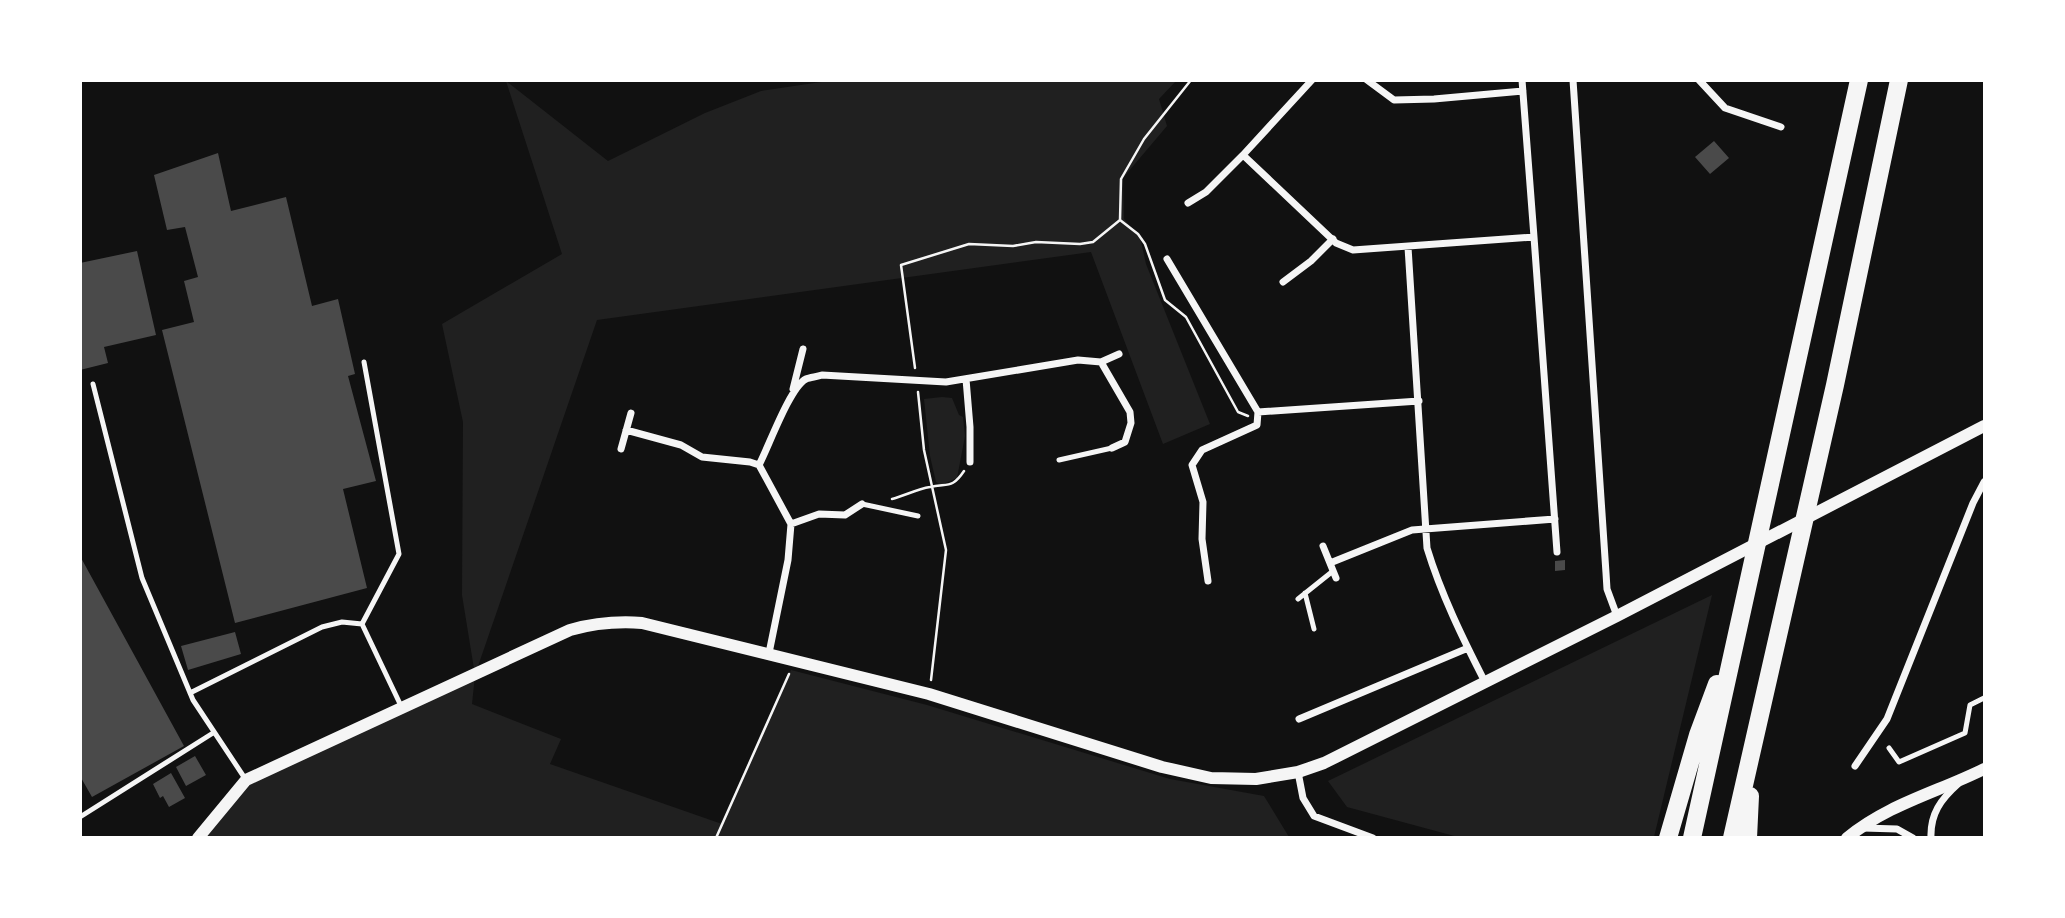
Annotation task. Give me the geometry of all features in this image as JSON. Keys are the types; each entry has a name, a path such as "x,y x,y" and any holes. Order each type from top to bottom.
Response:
{"highway":[{"path":"1692,838 1859,80"},
{"path":"1732,838 1835,385 1899,80"},
{"path":"1668,838 1698,735 1740,623"},
{"path":"1748,838 1753,747"}],"street":[{"path":"1188,203 1206,192 1312,80"},
{"path":"1367,80 1394,100 1523,91"},
{"path":"1522,80 1557,552"},
{"path":"1573,80 1605,573 1607,589 1617,617"},
{"path":"1699,80 1725,108 1781,127"},
{"path":"1243,155 1333,239 1353,250 1534,237"},
{"path":"1283,282 1311,261 1333,239"},
{"path":"1409,247 1427,548 1485,682"},
{"path":"1167,258 1259,414 1257,425 1202,450 1192,465 1203,502 1202,540 1208,581"},
{"path":"759,465 792,392 803,349"},
{"path":"792,392 805,380 822,376 916,382 966,379 1078,360 1101,362 1119,354"},
{"path":"1101,362 1130,412 1125,442 1112,448"},
{"path":"966,379 971,427 970,462"},
{"path":"1259,414 1419,401"},
{"path":"621,449 631,413"},
{"path":"198,838 246,780 560,634 598,622 642,623 794,659 929,694 1187,773 1211,778 1256,779 1298,772 1324,763 1617,617 1984,426"},
{"path":"626,430 681,444 702,457 759,465 791,524 789,560 769,653"},
{"path":"1855,766 1887,719 1973,503 1984,482"},
{"path":"791,524 818,514 845,515 865,505"},
{"path":"1323,546 1333,571 1398,534 1427,528 1555,519"},
{"path":"1299,719 1468,648"},
{"path":"1852,833 1909,800 1984,769"},
{"path":"1298,772 1303,798 1314,816 1373,838"},
{"path":"1931,838 1932,819 1940,802 1964,779"},
{"path":"1852,833 1886,827 1913,838"}],"lane":[{"path":"362,624 399,554 365,362"},
{"path":"93,384 142,578 190,693 213,733 246,780"},
{"path":"1059,460 1112,448"},
{"path":"865,505 918,516"},
{"path":"1298,599 1333,571"},
{"path":"1305,593 1314,629"},
{"path":"190,693 322,626 342,622 362,624"},
{"path":"362,624 402,708"},
{"path":"1889,748 1899,762 1965,733 1970,705 1984,698"},
{"path":"80,817 213,733"}],"path":[{"path":"929,694 946,550 923,450 901,265 969,244 1013,246 1036,242 1093,242 1120,220 1121,179 1144,139 1191,80"},
{"path":"1120,220 1138,234 1145,244 1165,300 1186,317 1238,412 1247,416 1259,414"},
{"path":"865,505 932,486 949,486 957,481 970,462"},
{"path":"716,838 794,659"}],"shaded area":[{"path":"506,81 608,161 705,113 761,91 828,81 1176,81 1159,99 1167,126 1123,178 1124,219 1140,237 1146,264 1210,424 1163,444 1091,252 597,320 475,675 462,595 463,422 442,324 562,254"},
{"path":"952,398 959,415 963,417 965,436 957,478 941,485 936,482 930,456 924,399"},
{"path":"1712,595 1654,837 1458,837 1347,807 1328,781"},
{"path":"791,670 927,705 1170,779 1264,796 1289,837 198,838 246,780 475,675 472,704 561,739 550,764 722,824"}],"building":[{"path":"1714,141 1729,158 1710,174 1695,157"},
{"path":"218,153 231,211 286,197 312,306 338,299 355,374 348,376 376,481 343,489 367,588 235,623 162,330 194,322 184,281 198,277 185,227 167,230 154,175"},
{"path":"137,251 156,335 104,347 108,363 80,370 80,263"},
{"path":"80,556 184,746 92,797 80,776"},
{"path":"1565,560 1565,570 1555,571 1555,561"},
{"path":"235,632 241,654 188,670 181,646"},
{"path":"195,756 206,775 186,786 176,767"},
{"path":"171,773 185,798 169,807 163,796 160,798 153,784"}]}
